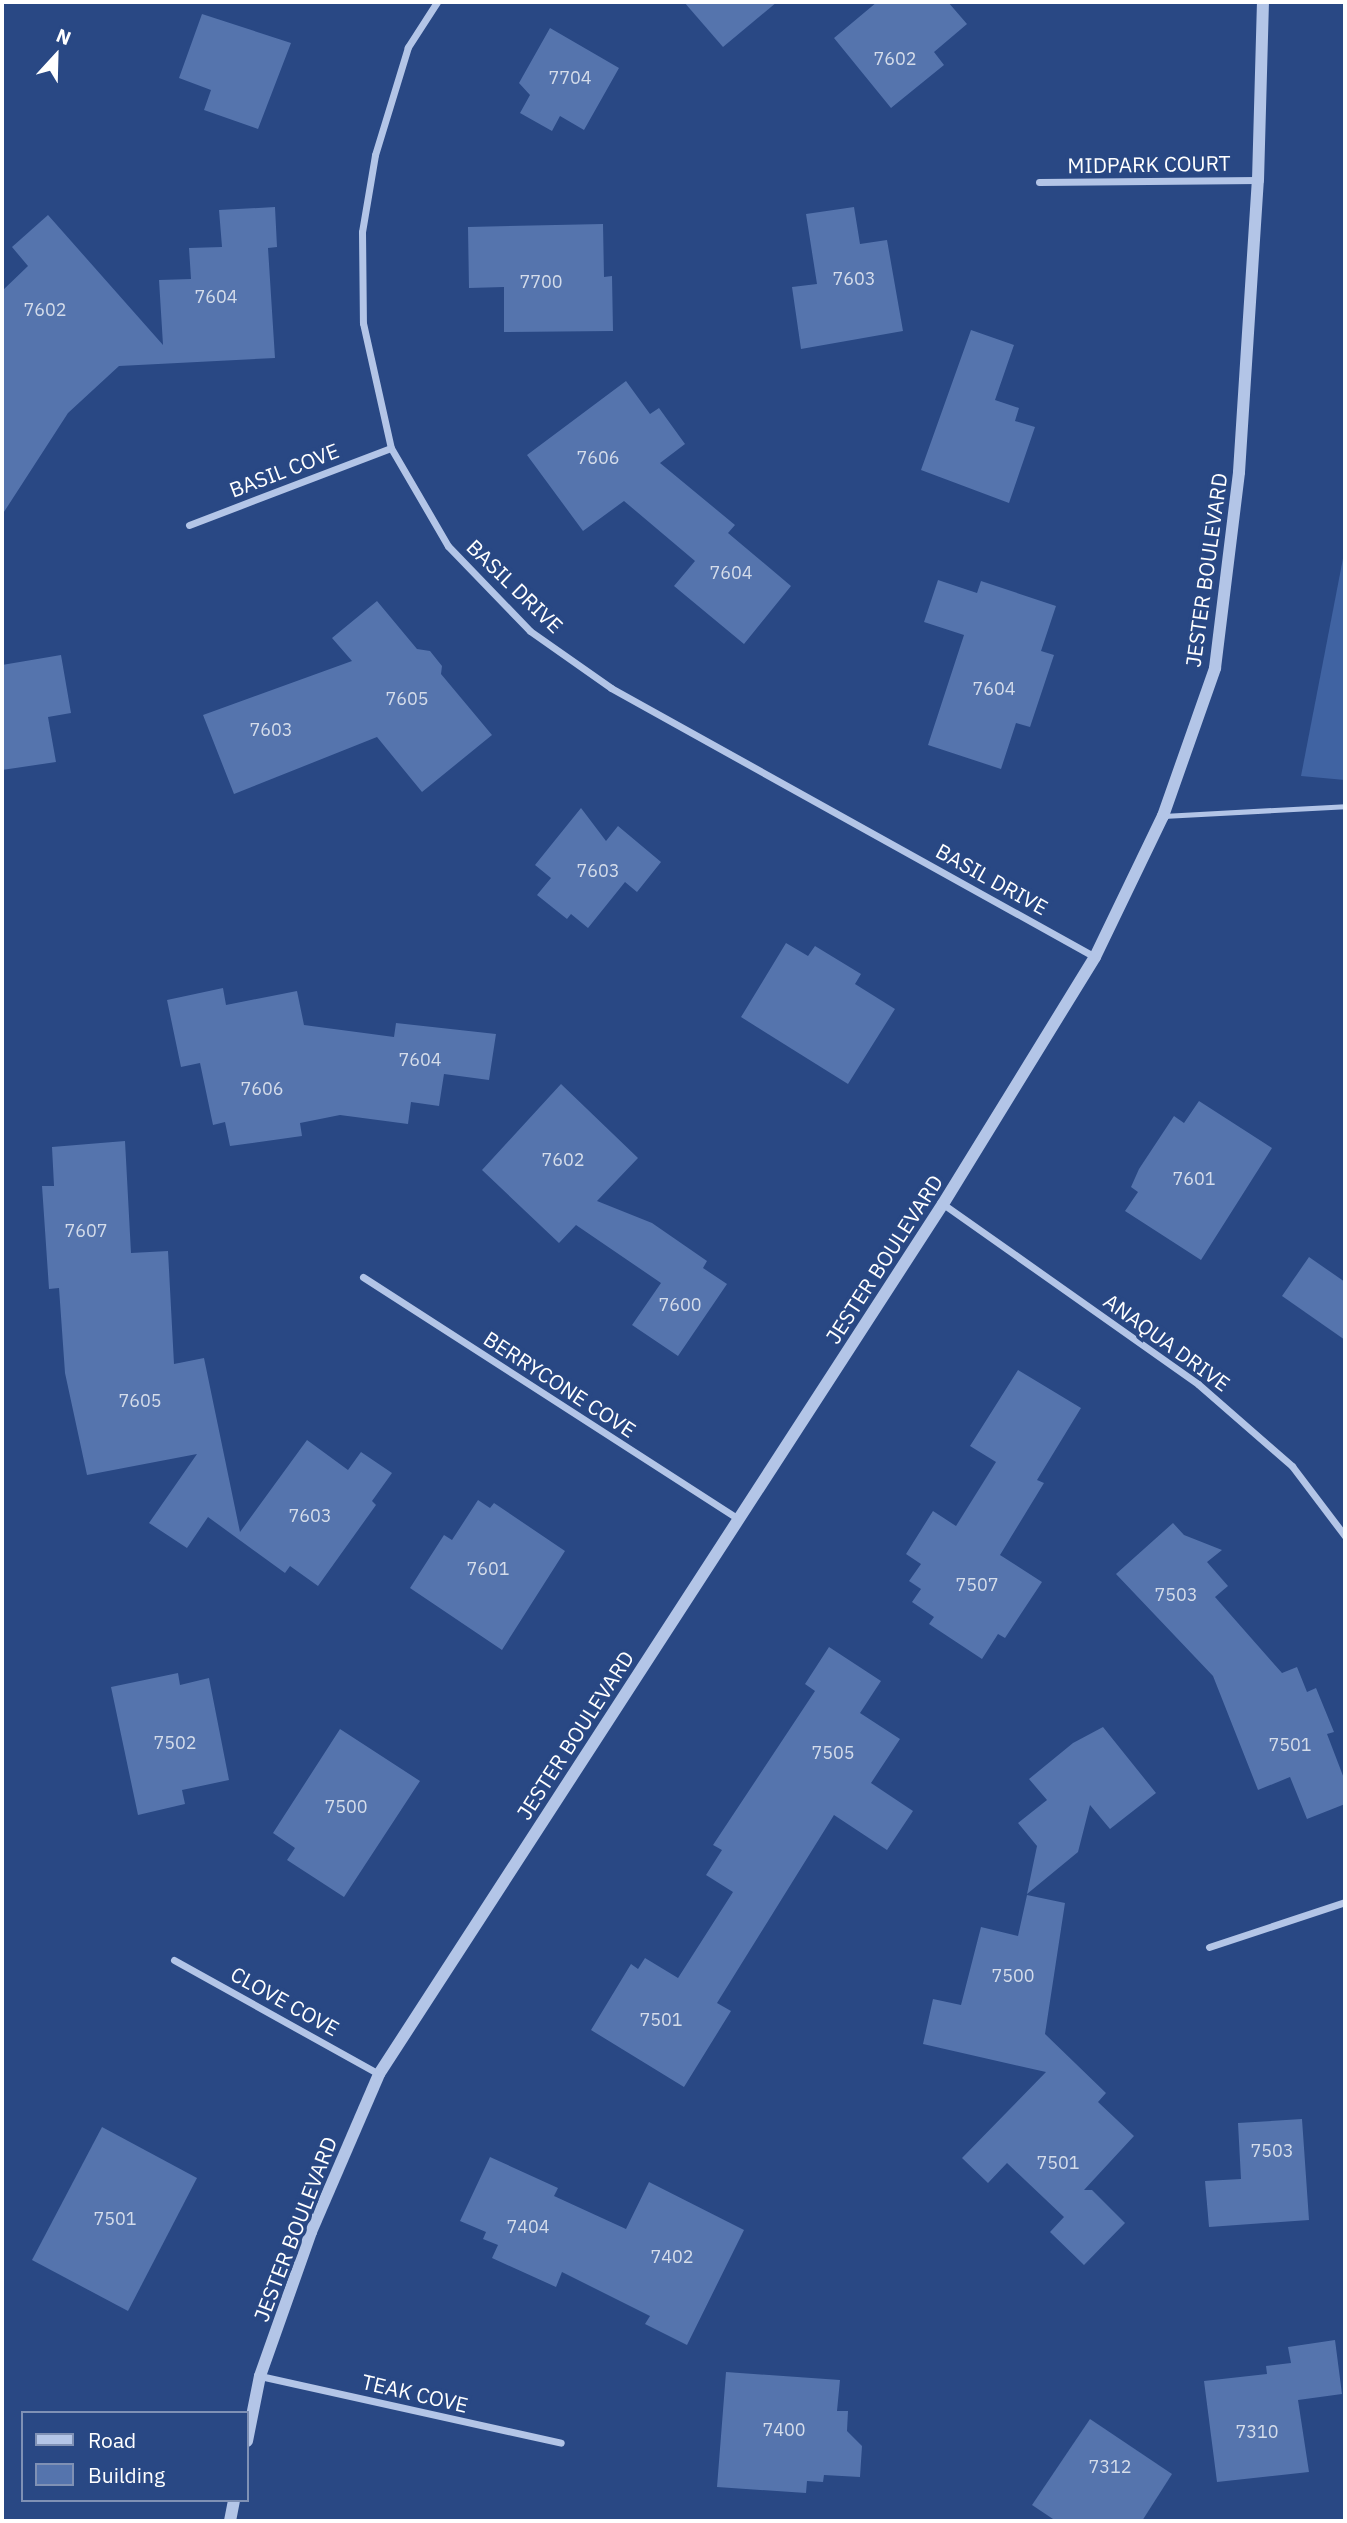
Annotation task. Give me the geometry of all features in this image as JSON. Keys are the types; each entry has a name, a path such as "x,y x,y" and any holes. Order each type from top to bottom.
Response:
{"street":[{"name":"BASIL DRIVE","path":"437,2 404,59 374,155 362,232 363,323 391,448 448,546 530,631 611,688 1095,957"},
{"name":"JESTER BOULEVARD","path":"248,2436 260,2376 311,2232 379,2074 943,1204 1095,957 1163,816 1215,668 1239,472 1258,180 1263,2"},
{"name":"MIDPARK COURT","path":"1040,183 1258,180"},
{"name":"BASIL COVE","path":"189,525 391,448"},
{"name":"ANAQUA DRIVE","path":"943,1204 1198,1384 1292,1466 1345,1536"},
{"name":"BERRYCONE COVE","path":"363,1278 738,1519"},
{"path":"1209,1947 1345,1902"},
{"name":"CLOVE COVE","path":"174,1959 379,2074"},
{"name":"TEAK COVE","path":"260,2376 561,2444"},
{"path":"230,2521 234,2502"}],"lane":[{"path":"1163,816 1345,806"}],"shaded area":[{"path":"1345,548 1345,780 1301,776"}],"building":[{"path":"684,2 777,2 723,47"},
{"path":"877,2 948,2 967,24 934,52 944,65 891,108 834,38"},
{"path":"202,14 291,43 258,129 204,110 211,90 179,78"},
{"path":"550,28 619,68 584,130 560,116 552,131 520,113 530,95 519,83"},
{"path":"275,207 277,247 268,248 275,358 119,366 68,413 2,515 2,291 28,266 12,247 48,215 163,345 159,280 191,279 189,248 222,247 219,210"},
{"path":"854,207 860,244 887,240 903,331 801,349 792,287 817,284 806,214"},
{"path":"603,224 604,277 612,276 613,331 504,332 504,287 469,288 468,227"},
{"path":"971,330 1014,345 995,400 1019,408 1015,421 1035,427 1009,503 921,470"},
{"path":"626,381 650,414 659,408 685,444 660,463 735,525 728,533 791,586 744,644 674,586 695,561 624,501 583,531 527,455"},
{"path":"938,580 977,593 981,581 1056,606 1041,651 1054,655 1030,727 1016,723 1001,769 928,745 964,635 924,622"},
{"path":"377,601 417,649 430,651 442,666 441,674 492,735 422,792 377,737 234,794 203,715 352,661 332,638"},
{"path":"61,655 71,713 48,717 56,762 2,770 2,665"},
{"path":"581,808 606,841 618,826 661,862 637,892 625,882 588,928 571,914 567,919 537,895 551,878 535,865"},
{"path":"786,943 808,956 815,946 861,974 855,984 895,1009 848,1084 741,1017"},
{"path":"223,988 226,1005 297,991 304,1025 394,1037 396,1023 496,1034 489,1080 444,1074 439,1106 411,1102 408,1124 340,1115 300,1123 302,1136 230,1146 225,1122 213,1125 200,1063 181,1067 167,1000"},
{"path":"561,1084 638,1158 597,1201 652,1223 707,1261 703,1268 727,1284 678,1356 632,1325 661,1283 576,1225 559,1243 482,1170"},
{"path":"1199,1101 1272,1148 1201,1260 1125,1211 1138,1192 1131,1187 1139,1169 1174,1116 1184,1123"},
{"path":"125,1141 131,1253 168,1251 174,1364 204,1358 240,1532 307,1440 348,1470 361,1452 392,1473 372,1501 376,1505 318,1586 290,1566 285,1573 208,1517 187,1548 149,1523 197,1454 87,1475 65,1373 59,1288 49,1289 42,1186 54,1186 52,1147"},
{"path":"1309,1257 1345,1282 1345,1340 1282,1296"},
{"path":"1018,1370 1081,1408 1037,1480 1044,1483 1000,1555 1042,1582 1005,1638 998,1634 982,1659 929,1624 934,1617 912,1602 921,1589 909,1581 921,1564 906,1554 933,1511 956,1526 996,1462 970,1446"},
{"path":"478,1500 490,1508 494,1503 565,1551 502,1650 410,1588 444,1535 452,1540"},
{"path":"1173,1523 1184,1535 1222,1550 1207,1562 1228,1586 1215,1597 1282,1673 1297,1667 1307,1692 1316,1688 1334,1732 1327,1734 1345,1781 1345,1804 1307,1819 1290,1777 1258,1790 1213,1676 1116,1574"},
{"path":"829,1647 881,1681 860,1713 900,1739 871,1783 913,1811 887,1850 834,1815 717,2003 731,2011 684,2087 591,2030 631,1964 638,1969 645,1958 678,1978 733,1892 706,1875 722,1850 713,1845 815,1691 805,1684"},
{"path":"178,1673 180,1685 209,1678 229,1780 182,1790 185,1804 138,1815 111,1687"},
{"path":"1103,1727 1156,1793 1110,1829 1090,1805 1078,1852 1027,1894 1037,1846 1018,1823 1047,1800 1029,1779 1073,1743"},
{"path":"340,1729 420,1781 344,1897 287,1860 295,1848 273,1833"},
{"path":"1027,1895 1065,1903 1045,2034 1106,2093 1098,2102 1134,2136 1084,2190 1092,2190 1125,2223 1084,2265 1050,2232 1064,2217 1007,2163 988,2183 962,2158 1046,2072 923,2044 933,1999 961,2005 981,1927 1018,1936"},
{"path":"1302,2119 1309,2220 1209,2227 1205,2181 1241,2179 1238,2123"},
{"path":"102,2127 197,2178 128,2311 32,2260"},
{"path":"490,2157 558,2188 554,2196 626,2229 649,2182 744,2230 687,2345 645,2324 650,2316 562,2272 556,2287 492,2258 498,2245 483,2239 486,2232 460,2221"},
{"path":"1335,2340 1342,2394 1298,2400 1309,2472 1217,2482 1204,2381 1267,2374 1266,2366 1291,2363 1288,2347"},
{"path":"726,2372 840,2380 837,2411 848,2411 847,2431 862,2446 860,2477 824,2475 823,2482 807,2481 806,2493 717,2487"},
{"path":"1090,2419 1172,2474 1142,2521 1056,2521 1032,2505"}]}
